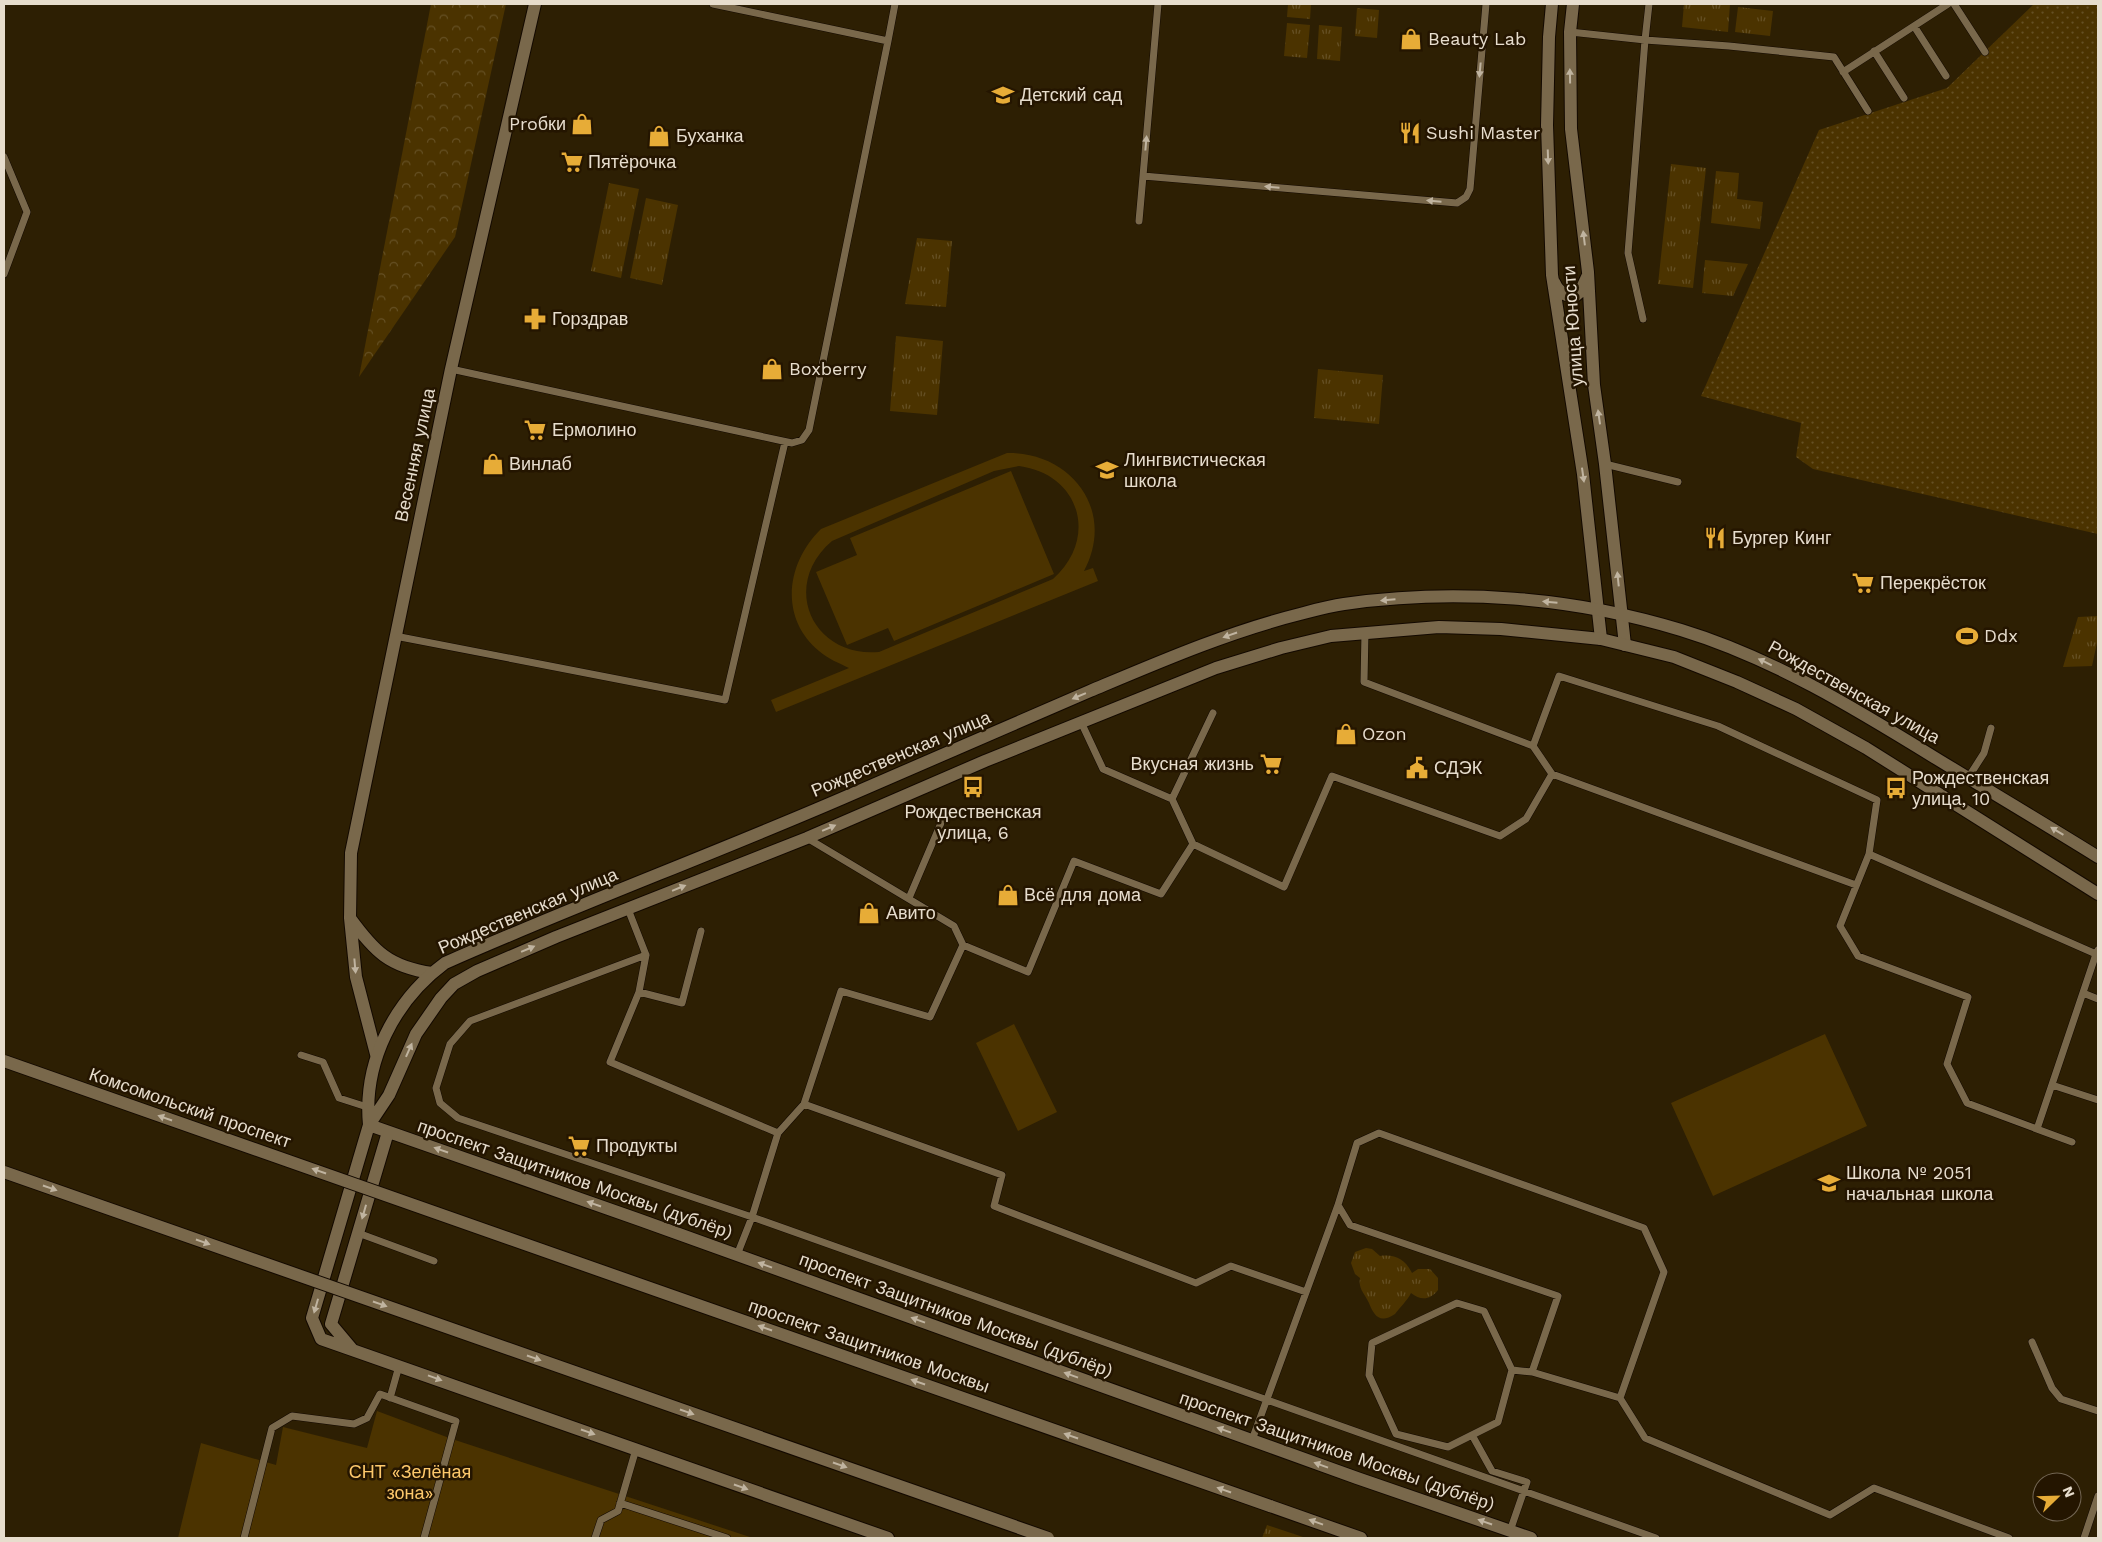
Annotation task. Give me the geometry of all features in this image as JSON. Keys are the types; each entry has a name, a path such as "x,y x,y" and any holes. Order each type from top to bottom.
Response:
{"street":[{"name":"Весенняя улица","path":"376,1054 359,996 350,918 351,853 450,369 535,4"},
{"name":"улица Юности","path":"1552,4 1549,37 1547,125 1552,275 1583,474 1601,639"},
{"name":"улица Юности","path":"1573,4 1570,32 1571,129 1588,272 1594,384 1606,464 1625,644"},
{"path":"1552,275 1556,288 1564,294 1574,296 1580,292 1588,272"},
{"name":"Рождественская улица","path":"353,1349 321,1338 312,1318 369,1125 372,1110 368,1089 376,1054 404,1002 432,973 445,963 497,940 797,818 1117,679 1211,641 1268,622 1344,604 1440,596 1546,602 1622,614 1683,630 1752,656 1819,689 1880,723 2098,857"},
{"name":"Рождественская улица","path":"372,1110 389,1095 416,1034 441,998 454,984 477,970 807,838 1081,722 1216,668 1281,648 1332,636 1439,627 1483,628 1601,639 1674,657 1796,708 1866,748 2098,894"},
{"path":"350,918 368,943 392,961 411,970 432,973"},
{"name":"Комсомольский проспект","path":"4,1061 365,1188"},
{"name":"проспект Защитников Москвы (дублёр)","path":"369,1125 1531,1538"},
{"path":"388,1132 331,1324 353,1349 888,1538"},
{"path":"4,1172 1048,1538"},
{"name":"проспект Защитников Москвы","path":"365,1188 1361,1538"}],"lane":[{"path":"713,4 888,41"},
{"path":"450,369 785,442 792,443 802,440 809,430 895,4"},
{"path":"1139,221 1158,4"},
{"path":"1143,176 1457,203 1466,197 1470,189 1486,4"},
{"path":"1643,319 1628,253 1649,4"},
{"path":"1843,72 1948,4"},
{"path":"1954,4 1985,52"},
{"path":"1914,26 1946,76"},
{"path":"1570,32 1834,57 1868,110"},
{"path":"1874,51 1904,98"},
{"path":"4,157 27,212 4,274"},
{"path":"395,636 726,700 785,442"},
{"path":"1606,464 1678,482"},
{"path":"1365,632 1364,682 1533,746 1552,774 1856,886"},
{"path":"1533,746 1559,676 1718,726 1876,800 1869,854 1840,926 1858,956 1968,996 1947,1064 1967,1103 2072,1142"},
{"path":"1172,799 1213,713"},
{"path":"1081,722 1104,769 1172,799 1194,844 1284,886 1332,776 1500,836 1526,819 1552,774"},
{"path":"1968,778 1984,753 1991,728"},
{"path":"909,898 944,816"},
{"path":"807,838 954,926 963,945 1028,972 1074,861 1161,894 1194,844"},
{"path":"1869,854 2097,952 2037,1129"},
{"path":"628,909 646,954 639,992 610,1062 778,1133"},
{"path":"639,992 682,1003 701,931"},
{"path":"737,1255 752,1217 778,1133 804,1104 841,991 930,1017 963,945"},
{"path":"646,954 470,1022 450,1044 436,1088 440,1103 458,1118 752,1217 1656,1538"},
{"path":"2083,993 2098,999"},
{"path":"301,1055 323,1062 339,1098 372,1110"},
{"path":"2052,1085 2098,1100"},
{"path":"804,1104 1002,1175 994,1206 1177,1276 1196,1283 1231,1266 1306,1292"},
{"path":"1252,1440 1338,1205 1357,1143 1379,1132 1644,1228 1664,1272 1620,1398"},
{"path":"1338,1205 1350,1225 1558,1296 1532,1372"},
{"path":"358,1234 434,1260"},
{"path":"1457,1302 1484,1311 1512,1370 1498,1422 1448,1448 1396,1434 1369,1375 1372,1344 1457,1302"},
{"path":"2032,1342 2052,1388 2061,1398 2098,1411"},
{"path":"390,1398 399,1366"},
{"path":"1512,1370 1532,1372 1620,1398 1645,1438 1830,1515 1874,1488 2009,1538"},
{"path":"244,1538 272,1428 292,1416 354,1424 367,1418 380,1394 456,1421 424,1538"},
{"path":"1472,1435 1492,1471 1527,1482 1510,1531"},
{"path":"596,1538 601,1520 618,1511 636,1449"},
{"path":"2084,1538 2098,1496"},
{"path":"620,1503 728,1538"}],"green space":[{"path":"431,4 506,4 455,237 359,377"},
{"path":"1288,4 1311,4 1310,19 1287,17"},
{"path":"1684,4 1730,4 1728,32 1682,27"},
{"path":"2034,4 2098,4 2098,534 1813,469 1796,457 1801,423 1701,396 1819,130 1947,88"},
{"path":"1738,7 1773,11 1770,36 1735,32"},
{"path":"1357,8 1379,10 1377,38 1355,36"},
{"path":"1287,23 1310,25 1307,58 1284,56"},
{"path":"1319,25 1342,27 1340,61 1317,59"},
{"path":"1671,164 1706,168 1693,288 1658,284"},
{"path":"1716,171 1739,173 1737,199 1763,202 1760,229 1711,223"},
{"path":"609,183 639,189 621,278 591,271"},
{"path":"646,198 678,205 662,285 630,278"},
{"path":"917,238 952,241 946,307 905,304"},
{"path":"1705,260 1748,264 1733,296 1702,293"},
{"path":"896,336 943,341 937,415 890,411"},
{"path":"1318,369 1383,375 1379,424 1314,418"},
{"path":"1007,453 1030,455 1051,463 1068,474 1082,489 1091,507 1095,527 1093,549 1084,571 1093,568 1098,581 776,712 771,700 849,668 822,654 806,638 798,623 793,607 792,590 794,574 800,558 809,543 821,529","holes":["1019,466 1040,471 1057,481 1069,494 1076,510 1079,527 1076,545 1067,563 1053,579 879,652 856,651 836,643 821,631 811,615 806,597 808,578 816,559 832,541 994,471"]},
{"path":"1011,471 1054,574 894,641 888,628 847,645 816,572 857,555 850,538"},
{"path":"2098,616 2098,638 2092,666 2063,667 2078,617"},
{"path":"1014,1024 1057,1112 1018,1131 976,1043"},
{"path":"1825,1034 1867,1126 1713,1196 1671,1103"},
{"path":"1366,1248 1372,1249 1380,1256 1399,1258 1412,1273 1418,1269 1430,1269 1438,1278 1438,1290 1432,1296 1425,1298 1411,1293 1395,1314 1385,1318 1378,1317 1373,1312 1362,1291 1360,1278 1355,1274 1351,1263 1355,1252"},
{"name":"СНТ «Зелёная зона»","path":"377,1411 452,1439 753,1538 178,1538 201,1443 276,1465 283,1427 367,1448"},
{"path":"1267,1525 1306,1538 1262,1538"}],"place":[{"name":"Beauty Lab","path":"1411,39"},
{"name":"Детский сад","path":"1003,95"},
{"name":"Proбки","path":"582,124"},
{"name":"Sushi Master","path":"1410,133"},
{"name":"Буханка","path":"659,136"},
{"name":"Пятёрочка","path":"572,162"},
{"name":"Горздрав","path":"535,319"},
{"name":"Boxberry","path":"772,369"},
{"name":"Ермолино","path":"535,430"},
{"name":"Винлаб","path":"493,464"},
{"name":"Лингвистическая школа","path":"1107,470"},
{"name":"Бургер Кинг","path":"1715,538"},
{"name":"Перекрёсток","path":"1863,583"},
{"name":"Ddx","path":"1967,636"},
{"name":"Ozon","path":"1346,734"},
{"name":"Вкусная жизнь","path":"1271,764"},
{"name":"СДЭК","path":"1417,768"},
{"name":"Рождественская улица, 6","path":"973,787"},
{"name":"Рождественская улица, 10","path":"1896,788"},
{"name":"Всё для дома","path":"1008,895"},
{"name":"Авито","path":"869,913"},
{"name":"Продукты","path":"579,1146"},
{"name":"Школа № 2051 начальная школа","path":"1829,1183"}]}
